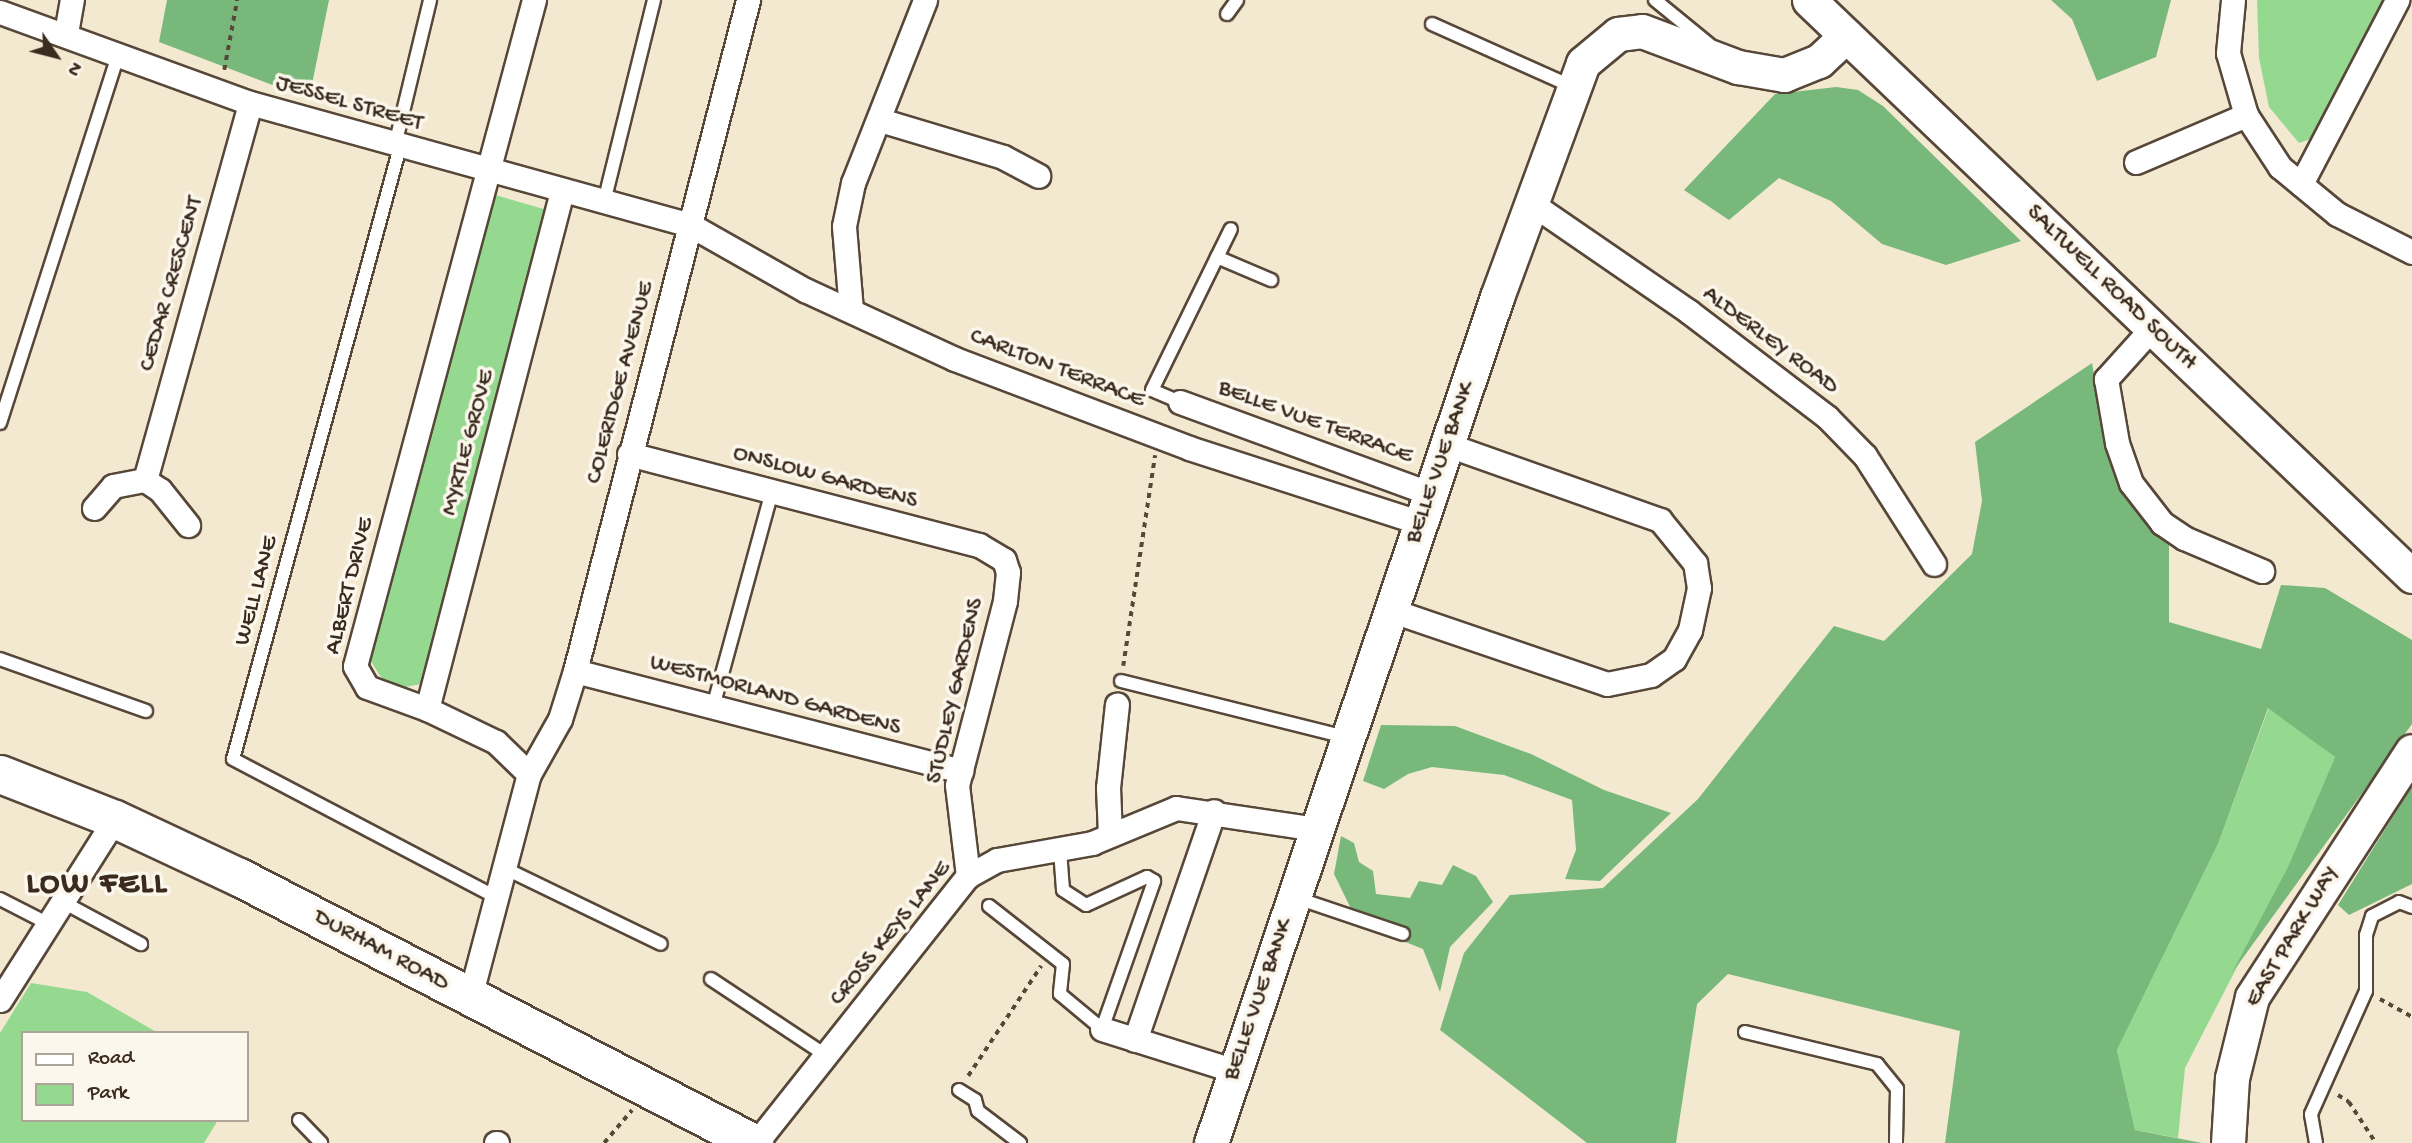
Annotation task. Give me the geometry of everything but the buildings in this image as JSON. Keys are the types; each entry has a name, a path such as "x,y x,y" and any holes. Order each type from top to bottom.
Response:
{"main road":[{"name":"DURHAM ROAD","path":"0,774 115,819 260,887 755,1143"}],"street":[{"path":"66,33 72,0"},
{"name":"ALBERT DRIVE","path":"529,774 496,742 427,709 367,687 355,666 534,0"},
{"name":"COLERIDGE AVENUE","path":"529,774 560,719 575,671 748,0"},
{"path":"851,310 844,226 853,183 925,0"},
{"name":"SALTWELL ROAD SOUTH","path":"1809,0 2412,576"},
{"path":"2233,0 2228,53 2246,115 2280,167 2337,214 2412,251"},
{"path":"2301,184 2401,8"},
{"name":"JESSEL STREET","path":"0,12 66,33 250,103 487,171 691,225"},
{"name":"BELLE VUE BANK","path":"1211,1143 1346,737 1531,203 1583,63 1599,46 1618,34 1642,31 1738,67 1784,75 1819,61 1846,36"},
{"name":"CEDAR CRESCENT","path":"145,480 250,103"},
{"path":"2136,162 2246,115"},
{"path":"880,120 1003,157 1038,176"},
{"name":"MYRTLE GROVE","path":"427,709 562,191"},
{"name":"ALDERLEY ROAD","path":"1531,203 1688,311 1827,417 1865,456 1934,564"},
{"name":"CARLTON TERRACE","path":"691,225 805,290 955,359 1158,436 1426,509"},
{"path":"2152,328 2106,379 2117,443 2131,483 2162,523 2184,538 2262,572"},
{"name":"BELLE VUE TERRACE","path":"1180,402 1426,509"},
{"path":"1390,610 1607,684 1651,675 1674,659 1690,630 1699,588 1695,563 1660,520 1448,445"},
{"name":"ONSLOW GARDENS","path":"629,454 979,545 1004,560"},
{"path":"94,508 113,486 145,480 160,490 188,525"},
{"name":"STUDLEY GARDENS","path":"968,876 957,800 961,771 1005,601 1008,572 1004,560"},
{"name":"WESTMORLAND GARDENS","path":"575,671 961,771"},
{"path":"1110,835 1108,788 1119,692"},
{"name":"EAST PARK WAY","path":"2228,1143 2232,1078 2252,997 2412,751"},
{"path":"470,997 529,774"},
{"name":"CROSS KEYS LANE","path":"755,1143 968,876 997,860 1060,850 1110,835 1176,808 1214,811 1317,829"},
{"path":"1135,1040 1214,811"},
{"path":"0,1000 115,819"},
{"path":"1102,1029 1235,1071"}],"lane":[{"path":"398,146 430,0"},
{"path":"604,202 654,0"},
{"path":"1227,14 1237,0"},
{"path":"1655,0 1738,67"},
{"path":"1432,24 1573,87"},
{"path":"0,423 119,53"},
{"name":"WELL LANE","path":"398,146 233,759 496,897"},
{"path":"1180,402 1152,390 1231,229"},
{"path":"1217,257 1271,280"},
{"path":"713,707 772,491"},
{"path":"0,659 146,711"},
{"path":"1119,692 1346,737"},
{"path":"989,906 1063,964 1060,994 1102,1029 1154,881 1147,877 1086,905 1063,890 1060,850"},
{"path":"504,868 661,944"},
{"path":"1294,897 1403,934"},
{"path":"0,899 47,923"},
{"path":"61,901 141,944"},
{"path":"2316,1143 2311,1114 2367,991 2366,935 2372,916 2399,902 2412,907"},
{"path":"711,979 827,1056"},
{"path":"1745,1032 1877,1064 1898,1088 1896,1143"},
{"path":"959,1090 975,1100 978,1111 1020,1143"},
{"path":"299,1120 321,1143"}],"path":[{"path":"218,91 237,0"},
{"path":"1119,692 1158,436"},
{"path":"959,1090 1049,953"},
{"path":"2367,991 2412,1017"},
{"path":"604,1143 650,1088"},
{"path":"2323,1089 2349,1102 2376,1143"}],"green space":[{"path":"167,0 329,0 309,99 159,42"},
{"path":"2051,0 2171,0 2156,57 2097,81 2072,19"},
{"path":"2257,0 2386,0 2313,138 2299,143 2269,107 2259,58"},
{"path":"1836,87 1858,90 1883,106 2021,241 1946,265 1882,244 1831,201 1779,178 1729,220 1684,190 1775,94"},
{"path":"492,194 547,210 421,684 400,688 381,677 366,654"},
{"path":"2092,363 2104,430 2169,541 2169,622 2261,649 2281,585 2325,588 2412,640 2412,724 2232,973 2288,867 2335,757 2268,708 2218,844 2117,1050 2135,1130 2202,1143 1945,1143 1960,1031 1728,974 1697,1004 1676,1143 1587,1143 1440,1030 1464,953 1510,895 1603,888 1698,799 1834,626 1884,641 1972,554 1982,501 1975,442"},
{"path":"2269,707 2335,757 2288,868 2185,1068 2178,1138 2135,1130 2117,1050 2218,844"},
{"path":"1381,725 1455,726 1531,754 1604,790 1671,813 1600,881 1565,879 1576,850 1572,800 1504,775 1432,767 1408,774 1384,789 1363,781"},
{"path":"2412,786 2412,884 2349,915 2338,905"},
{"path":"1341,836 1354,843 1359,862 1373,871 1376,894 1410,898 1419,881 1442,885 1453,865 1476,876 1493,902 1450,947 1440,992 1423,949 1358,923 1334,874"},
{"path":"31,983 87,992 155,1031 21,1031 21,1122 217,1122 204,1143 0,1143 0,1033"}],"district":[{"name":"LOW FELL","path":"97,885"}]}
